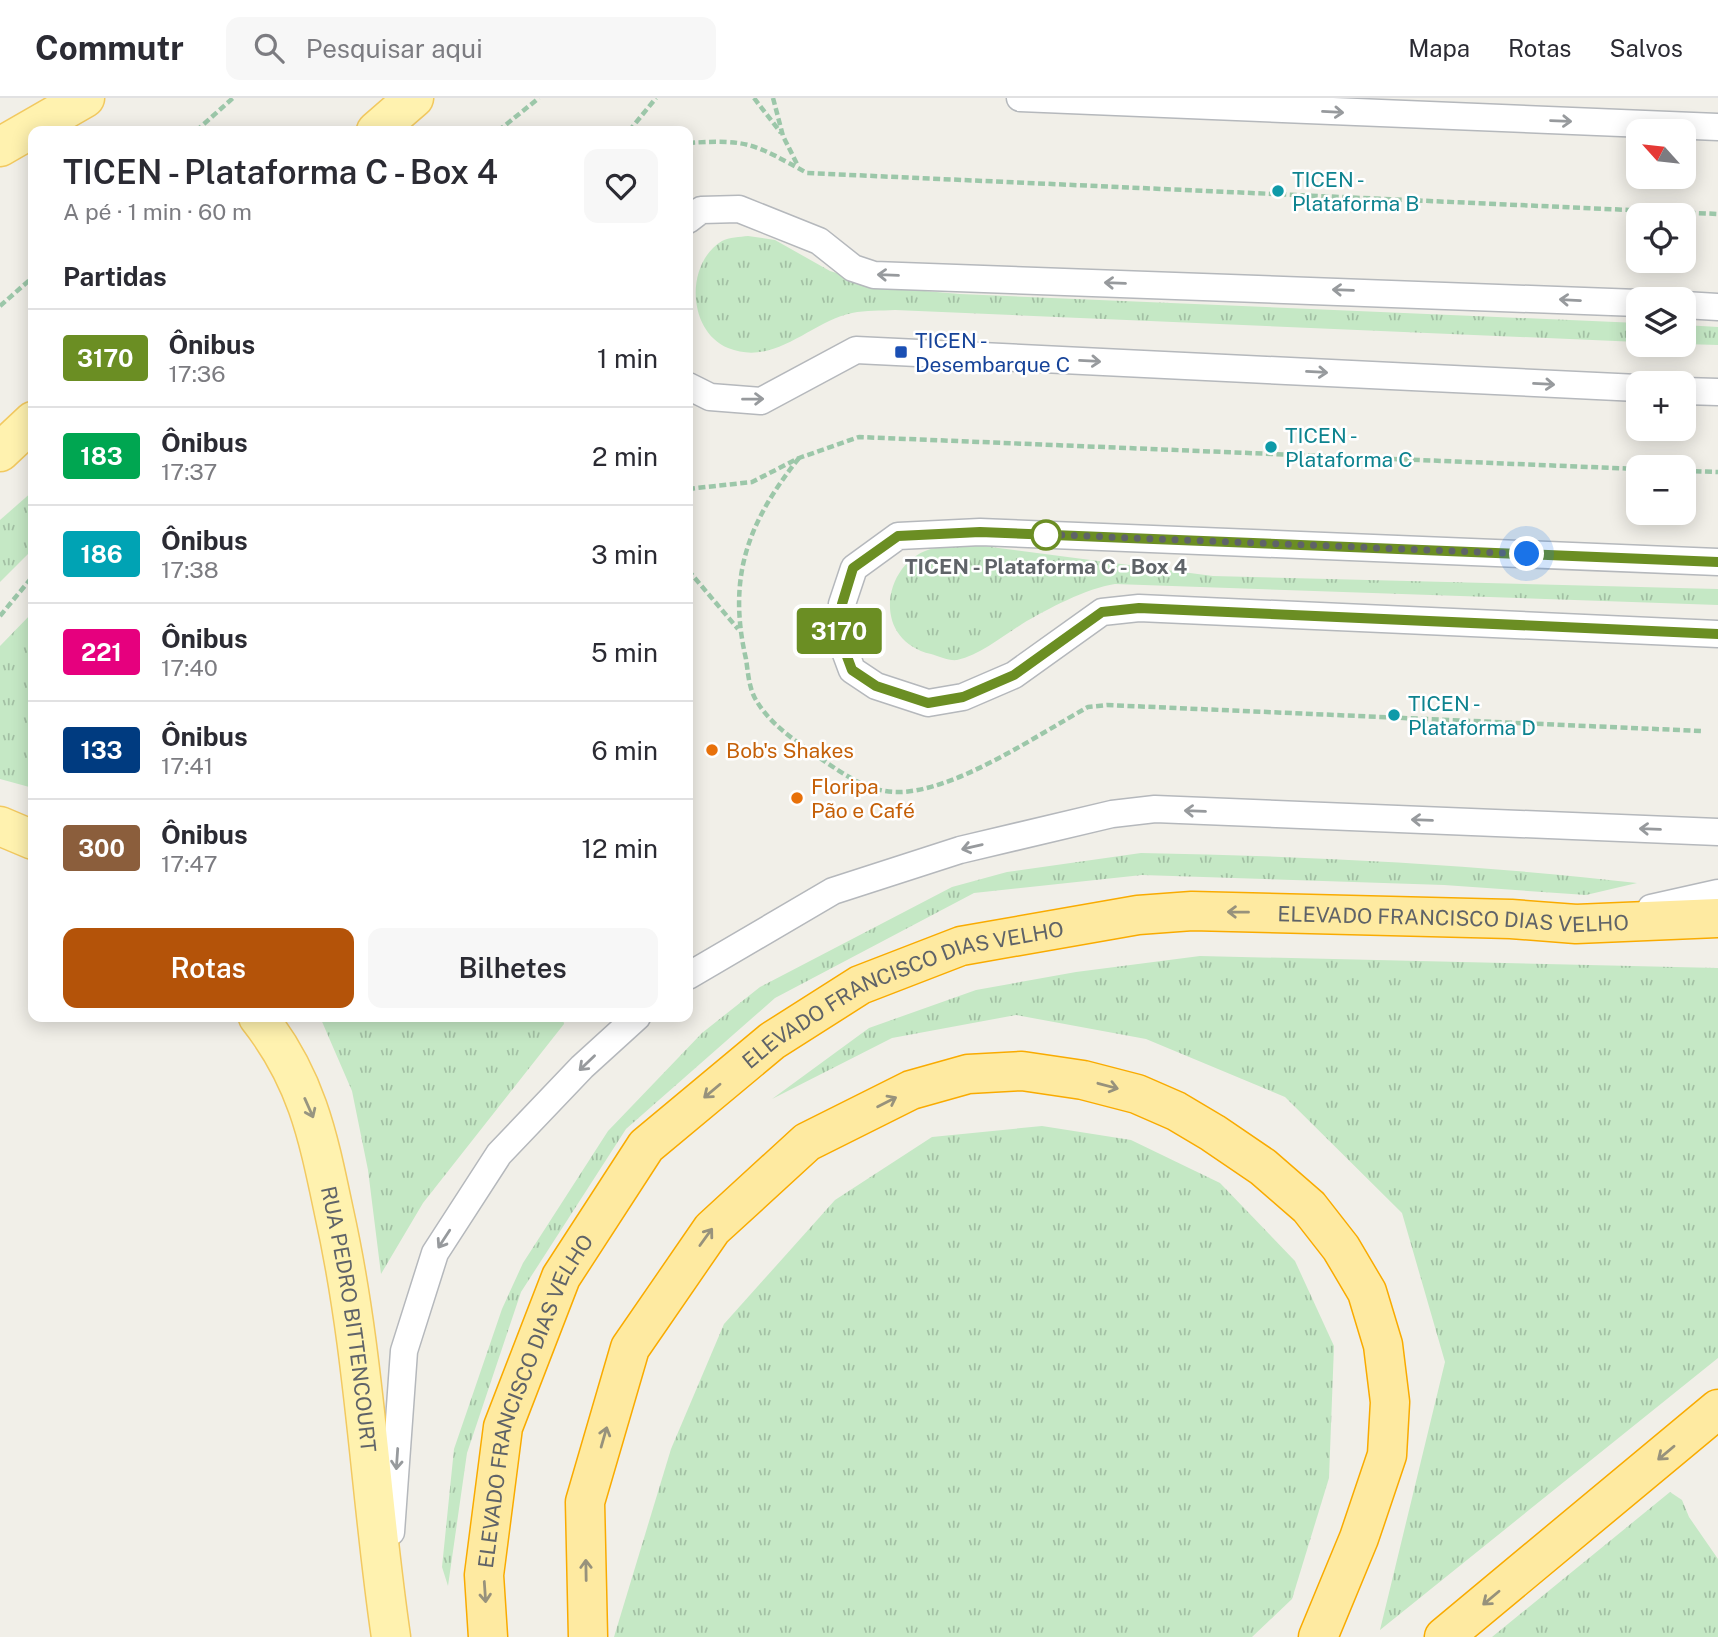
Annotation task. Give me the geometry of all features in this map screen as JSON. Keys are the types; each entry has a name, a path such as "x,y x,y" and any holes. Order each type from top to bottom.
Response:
{"highway":[{"name":"ELEVADO FRANCISCO DIAS VELHO","path":"488,1637 484,1576 503,1427 561,1277 646,1146 772,1041 860,985 961,946 1138,915 1192,911 1511,919 1576,924 1718,918"},
{"path":"588,1637 585,1502 630,1348 712,1229 807,1142 911,1090 968,1074 1022,1071 1083,1080 1137,1094 1176,1111 1263,1167 1309,1207 1342,1248 1367,1292 1383,1345 1390,1402 1387,1455 1359,1538 1318,1637"},
{"path":"1444,1637 1718,1409"}],"main road":[{"path":"36,126 85,98"},
{"path":"382,126 414,98"},
{"path":"0,147 28,131"},
{"path":"0,826 28,838"},
{"name":"RUA PEDRO BITTENCOURT","path":"262,1022 281,1046 315,1122 350,1282 388,1620"}],"lane":[{"path":"1020,98 1718,127"},
{"path":"693,216 701,209 739,209 819,241 853,268 874,275 1626,303"},
{"path":"1696,306 1718,307"},
{"path":"693,388 710,397 761,401 856,350 1626,387"},
{"path":"1696,391 1718,392"},
{"path":"1718,562 980,532 898,536 853,568 842,604 839,635 852,670 876,686 928,703 963,697 1014,675 1102,612 1139,608 1718,634"},
{"path":"693,973 833,891 960,850 1112,814 1156,809 1718,832"},
{"path":"1576,924 1718,893"},
{"path":"388,1620 404,1351 435,1254 499,1154 582,1068 632,1022"}],"path":[{"path":"202,126 233,98"},
{"path":"504,126 539,98"},
{"path":"633,126 656,98"},
{"path":"754,98 783,136"},
{"path":"773,98 783,136 795,163 807,173"},
{"path":"693,143 733,140 754,144 807,173 1718,214"},
{"path":"0,306 28,281"},
{"path":"693,488 752,482 799,458 859,437 1626,469"},
{"path":"799,458 752,528 743,558 737,602 739,630 755,699 781,730 852,780 892,792 920,790 964,775 1088,707 1107,705 1701,732"},
{"path":"1696,471 1718,472"},
{"path":"693,576 739,630"},
{"path":"0,616 28,582"}],"green space":[{"path":"735,237 775,240 830,271 901,289 960,294 1626,322 1626,341 895,310 852,313 777,348 745,352 728,348 714,339 698,312 696,296 697,280 710,251 722,241"},
{"path":"1696,326 1718,327 1718,345 1696,344"},
{"path":"28,495 28,554 0,582 0,520"},
{"path":"983,546 1213,576 1718,589 1718,605 1115,584 1080,594 1055,606 966,658 947,659 911,646 898,633 891,617 890,599 895,582 904,567 918,555 935,548"},
{"path":"28,617 28,787 0,779 0,646"},
{"path":"1141,853 1389,862 1637,883 1586,895 1444,885 1142,875 974,893 775,998 626,1129 521,1292 467,1453 448,1586 442,1567 454,1449 502,1309 523,1263 608,1131 702,1033 760,987 952,887 1007,872"},
{"path":"1200,956 1718,968 1718,1358 1380,1630 1445,1362 1402,1213 1285,1097 1146,1039 1016,1015 892,1038 772,1099 869,1028 976,990 1076,972"},
{"path":"322,1022 564,1022 423,1203 381,1274 368,1170 352,1091"},
{"path":"1042,1126 1131,1140 1220,1183 1295,1261 1334,1346 1329,1478 1292,1599 1252,1637 614,1637 671,1449 724,1324 835,1200 932,1137"},
{"path":"1670,1492 1682,1500 1689,1517 1718,1559 1718,1637 1492,1637"}],"bus line":[{"name":"3170","path":"1718,562 980,532 898,536 853,568 842,604 839,635 852,670 876,686 928,703 963,697 1014,675 1102,612 1139,608 1718,634"}],"place":[{"name":"TICEN - Plataforma B","path":"1278,191"},
{"name":"TICEN - Desembarque C","path":"901,352"},
{"name":"TICEN - Plataforma C","path":"1271,447"},
{"name":"TICEN - Plataforma C - Box 4","path":"1046,535"},
{"name":"TICEN - Plataforma D","path":"1394,715"},
{"name":"Bob's Shakes","path":"712,750"},
{"name":"Floripa Pão e Café","path":"797,798"}],"route":[{"path":"1046,535 1035,534 1527,554"}]}
